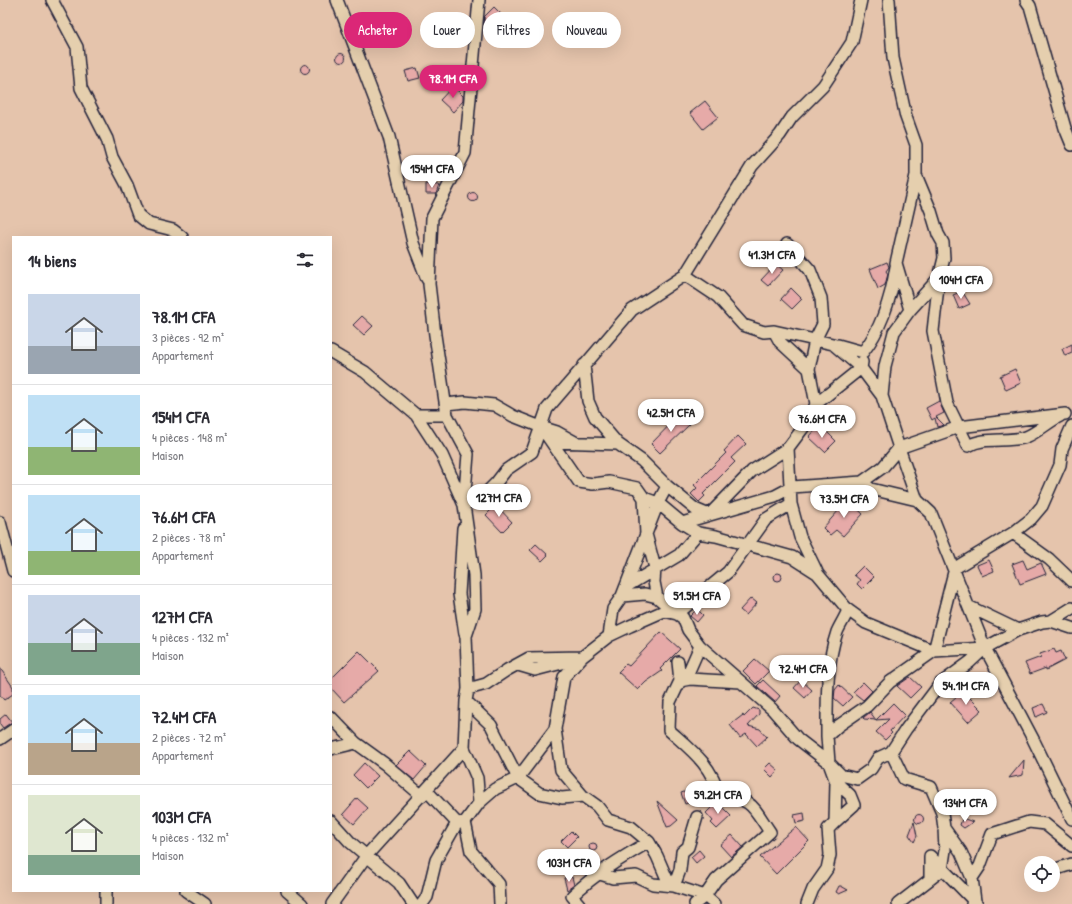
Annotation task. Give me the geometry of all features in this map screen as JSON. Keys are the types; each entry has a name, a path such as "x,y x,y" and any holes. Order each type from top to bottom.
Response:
{"street":[{"path":"52,0 77,48 81,88 107,139 112,157 127,185 138,215 148,224 173,230 181,236"},
{"path":"337,0 389,137 414,243 429,284"},
{"path":"479,0 465,153 432,218 429,284 434,335 447,409 468,454 459,594 466,636 468,689 464,748 477,778 479,803"},
{"path":"464,505 483,496 506,470 532,452 547,409 632,310 685,275 752,166 780,135 792,117 823,86 852,42 861,0"},
{"path":"709,515 752,471 788,448 809,420 816,404 861,368 863,352 872,340 884,318 893,285 896,262 916,175 916,145 906,116 893,58 889,0"},
{"path":"1026,0 1030,6 1065,128 1072,145"},
{"path":"916,175 931,210 938,234 943,243 944,258 939,278 934,331 947,403 968,446 975,442 1003,441 1027,436 1050,421 1069,412"},
{"path":"787,244 810,270 821,298 823,324 815,340 809,370 816,404"},
{"path":"896,262 910,310"},
{"path":"685,275 718,297 743,325 764,332 774,331 863,352"},
{"path":"882,396 885,366 894,332 910,310 939,278"},
{"path":"774,331 780,342 809,370"},
{"path":"833,344 861,368 882,396 917,500 931,513 955,568 985,648 1034,739 1072,819"},
{"path":"332,353 365,372 416,415 442,455 464,505 474,575 475,609 466,636"},
{"path":"584,365 591,407 595,417 618,444 642,461 667,486 695,509 709,515"},
{"path":"416,415 447,409 465,402 494,405 513,416 557,432 575,443"},
{"path":"682,523 775,496 792,487 862,482 882,467 899,448 959,427 1069,412"},
{"path":"827,736 838,726 867,706 890,682 934,651 955,568 1013,533 1031,519 1042,506 1060,465 1062,449 1072,426"},
{"path":"541,427 579,482 593,484 609,482 637,488 644,498 646,534 655,568 654,582 657,597"},
{"path":"552,442 618,444"},
{"path":"788,448 792,487 791,504 800,537 817,573 848,610 866,623 934,651 985,648"},
{"path":"862,482 871,489 917,500"},
{"path":"609,636 613,609 624,591 658,503 667,486"},
{"path":"644,498 658,503 682,523 698,533 716,536 792,557 817,573"},
{"path":"674,886 667,879 649,842 631,827 608,820 597,806 583,796 561,770 555,729 564,677 582,657 609,636 664,612 677,614 728,572 766,519 791,504"},
{"path":"0,522 12,567"},
{"path":"624,591 655,568 679,555 698,533"},
{"path":"1013,533 1049,560 1072,581"},
{"path":"624,591 657,597 683,618 688,630 700,646 772,709 798,739 829,763 841,775 857,779 871,769 878,758 891,752 906,729 940,684 970,662 985,648 1018,630 1051,621 1072,608"},
{"path":"970,607 1018,630"},
{"path":"835,822 836,782 829,763 827,708 832,657 837,632 848,610"},
{"path":"1051,621 1072,628"},
{"path":"696,904 705,896 716,880 770,832 751,804 740,798 719,795 711,772 693,751 669,730 670,702 672,693 680,681 689,672 700,646"},
{"path":"468,689 486,684 529,658 582,657"},
{"path":"678,662 680,681"},
{"path":"680,681 690,679 741,682"},
{"path":"466,701 491,726 518,778 539,793 562,798 583,796"},
{"path":"332,718 356,743 461,822 471,851 499,884 500,904"},
{"path":"422,904 427,897 436,860 461,822 495,789 518,778 555,729"},
{"path":"0,739 12,731"},
{"path":"332,749 356,743"},
{"path":"332,904 367,855 464,748"},
{"path":"891,752 904,779 931,787 942,813 944,828 945,850 942,870 898,904"},
{"path":"807,904 813,889 827,869 830,855 828,829 854,805 850,795 836,782"},
{"path":"674,886 680,870 682,852 688,847 697,817"},
{"path":"332,822 350,842 399,883 414,904"},
{"path":"972,878 980,866 992,834 1028,822 1045,824 1072,846"},
{"path":"944,828 961,852 972,878 975,903"},
{"path":"579,904 572,896 583,885 600,874 612,863 649,842"},
{"path":"930,879 930,856 975,903"},
{"path":"1060,868 1072,864"},
{"path":"600,874 613,878 636,876 653,884 674,886 705,896 714,904"},
{"path":"106,892 106,904"},
{"path":"188,892 206,904"},
{"path":"288,892 302,904"}],"building":[{"path":"494,7 499,12 489,12"},
{"path":"341,53 346,58 341,63 336,58"},
{"path":"303,65 307,65 309,69 307,73 303,73 301,71 301,67"},
{"path":"417,68 420,78 408,81 405,71"},
{"path":"453,86 463,96 463,101 453,112 440,100"},
{"path":"705,101 718,117 703,129 690,113"},
{"path":"426,184 439,185 436,194 426,194"},
{"path":"471,193 475,193 477,197 475,201 471,201 469,199 469,195"},
{"path":"887,262 889,267 886,271 888,274 885,285 878,289 870,269"},
{"path":"776,264 783,270 768,286 761,280"},
{"path":"791,288 802,299 792,309 781,299"},
{"path":"962,291 970,304 959,309 953,295"},
{"path":"362,316 373,326 364,335 353,325"},
{"path":"1072,344 1072,353 1065,356 1062,349"},
{"path":"1015,369 1021,383 1006,390 1000,376"},
{"path":"939,401 944,413 936,417 944,425 937,427 935,418 932,420 926,408"},
{"path":"680,414 690,424 660,453 651,444"},
{"path":"820,425 836,441 825,452 809,437"},
{"path":"738,436 746,444 731,458 735,462 703,494 705,496 699,502 691,494 697,488 694,485 726,453 724,451"},
{"path":"848,500 863,514 843,536 836,530 830,535 823,528"},
{"path":"496,505 512,522 502,532 486,515"},
{"path":"536,544 548,555 542,561 530,550"},
{"path":"989,560 994,571 982,576 977,565"},
{"path":"1023,560 1027,569 1041,563 1046,574 1020,584 1012,564"},
{"path":"863,566 874,577 862,589 857,584 860,580 854,575"},
{"path":"776,573 780,573 782,577 780,581 776,581 774,579 774,575"},
{"path":"751,598 757,603 746,615 740,610"},
{"path":"697,609 703,615 697,622 690,616"},
{"path":"661,632 680,649 660,669 662,671 646,682 638,690 618,672 626,664 629,666"},
{"path":"1054,649 1056,653 1061,651 1065,660 1046,670 1046,668 1030,674 1025,663 1041,657 1040,654"},
{"path":"359,651 379,671 344,702 332,689 332,678"},
{"path":"755,659 769,671 756,684 743,671"},
{"path":"0,668 12,686 12,695 4,700 0,695"},
{"path":"910,677 921,687 910,698 897,686"},
{"path":"763,680 780,696 775,702 757,686"},
{"path":"801,680 812,690 805,698 794,688"},
{"path":"863,682 872,691 863,700 853,692"},
{"path":"839,685 852,697 843,706 834,698 835,690"},
{"path":"963,691 982,710 968,722 950,702"},
{"path":"893,703 905,715 890,731 892,733 885,740 876,732 889,719 876,720"},
{"path":"1043,704 1047,712 1036,717 1033,708"},
{"path":"753,708 759,710 759,714 748,726 760,729 767,737 757,746 746,734 740,738 730,725 743,715 744,717"},
{"path":"870,712 876,720 863,718"},
{"path":"6,714 12,722 3,728 0,724 0,719"},
{"path":"410,751 426,766 414,780 396,765"},
{"path":"1024,760 1023,775 1009,778"},
{"path":"364,763 378,776 366,788 353,775"},
{"path":"770,763 778,770 772,777 764,769"},
{"path":"696,788 699,799 685,804 681,793"},
{"path":"357,798 368,808 354,824 343,814"},
{"path":"657,801 678,820 671,826 667,827"},
{"path":"717,802 731,816 717,829 711,823 713,821 706,813"},
{"path":"804,813 805,821 796,823 794,815"},
{"path":"919,814 924,819 919,824 914,819"},
{"path":"962,819 973,822 964,828 960,825"},
{"path":"914,822 917,836 914,842 909,835"},
{"path":"796,827 809,841 776,874 760,857"},
{"path":"571,831 577,837 567,847 561,841"},
{"path":"732,835 743,847 731,857 720,845"},
{"path":"591,843 595,843 597,847 595,851 591,851 589,849 589,845"},
{"path":"699,850 704,856 696,863 691,857"},
{"path":"572,877 574,885 567,890 564,878"},
{"path":"839,886 848,890 839,894 836,892"}]}
